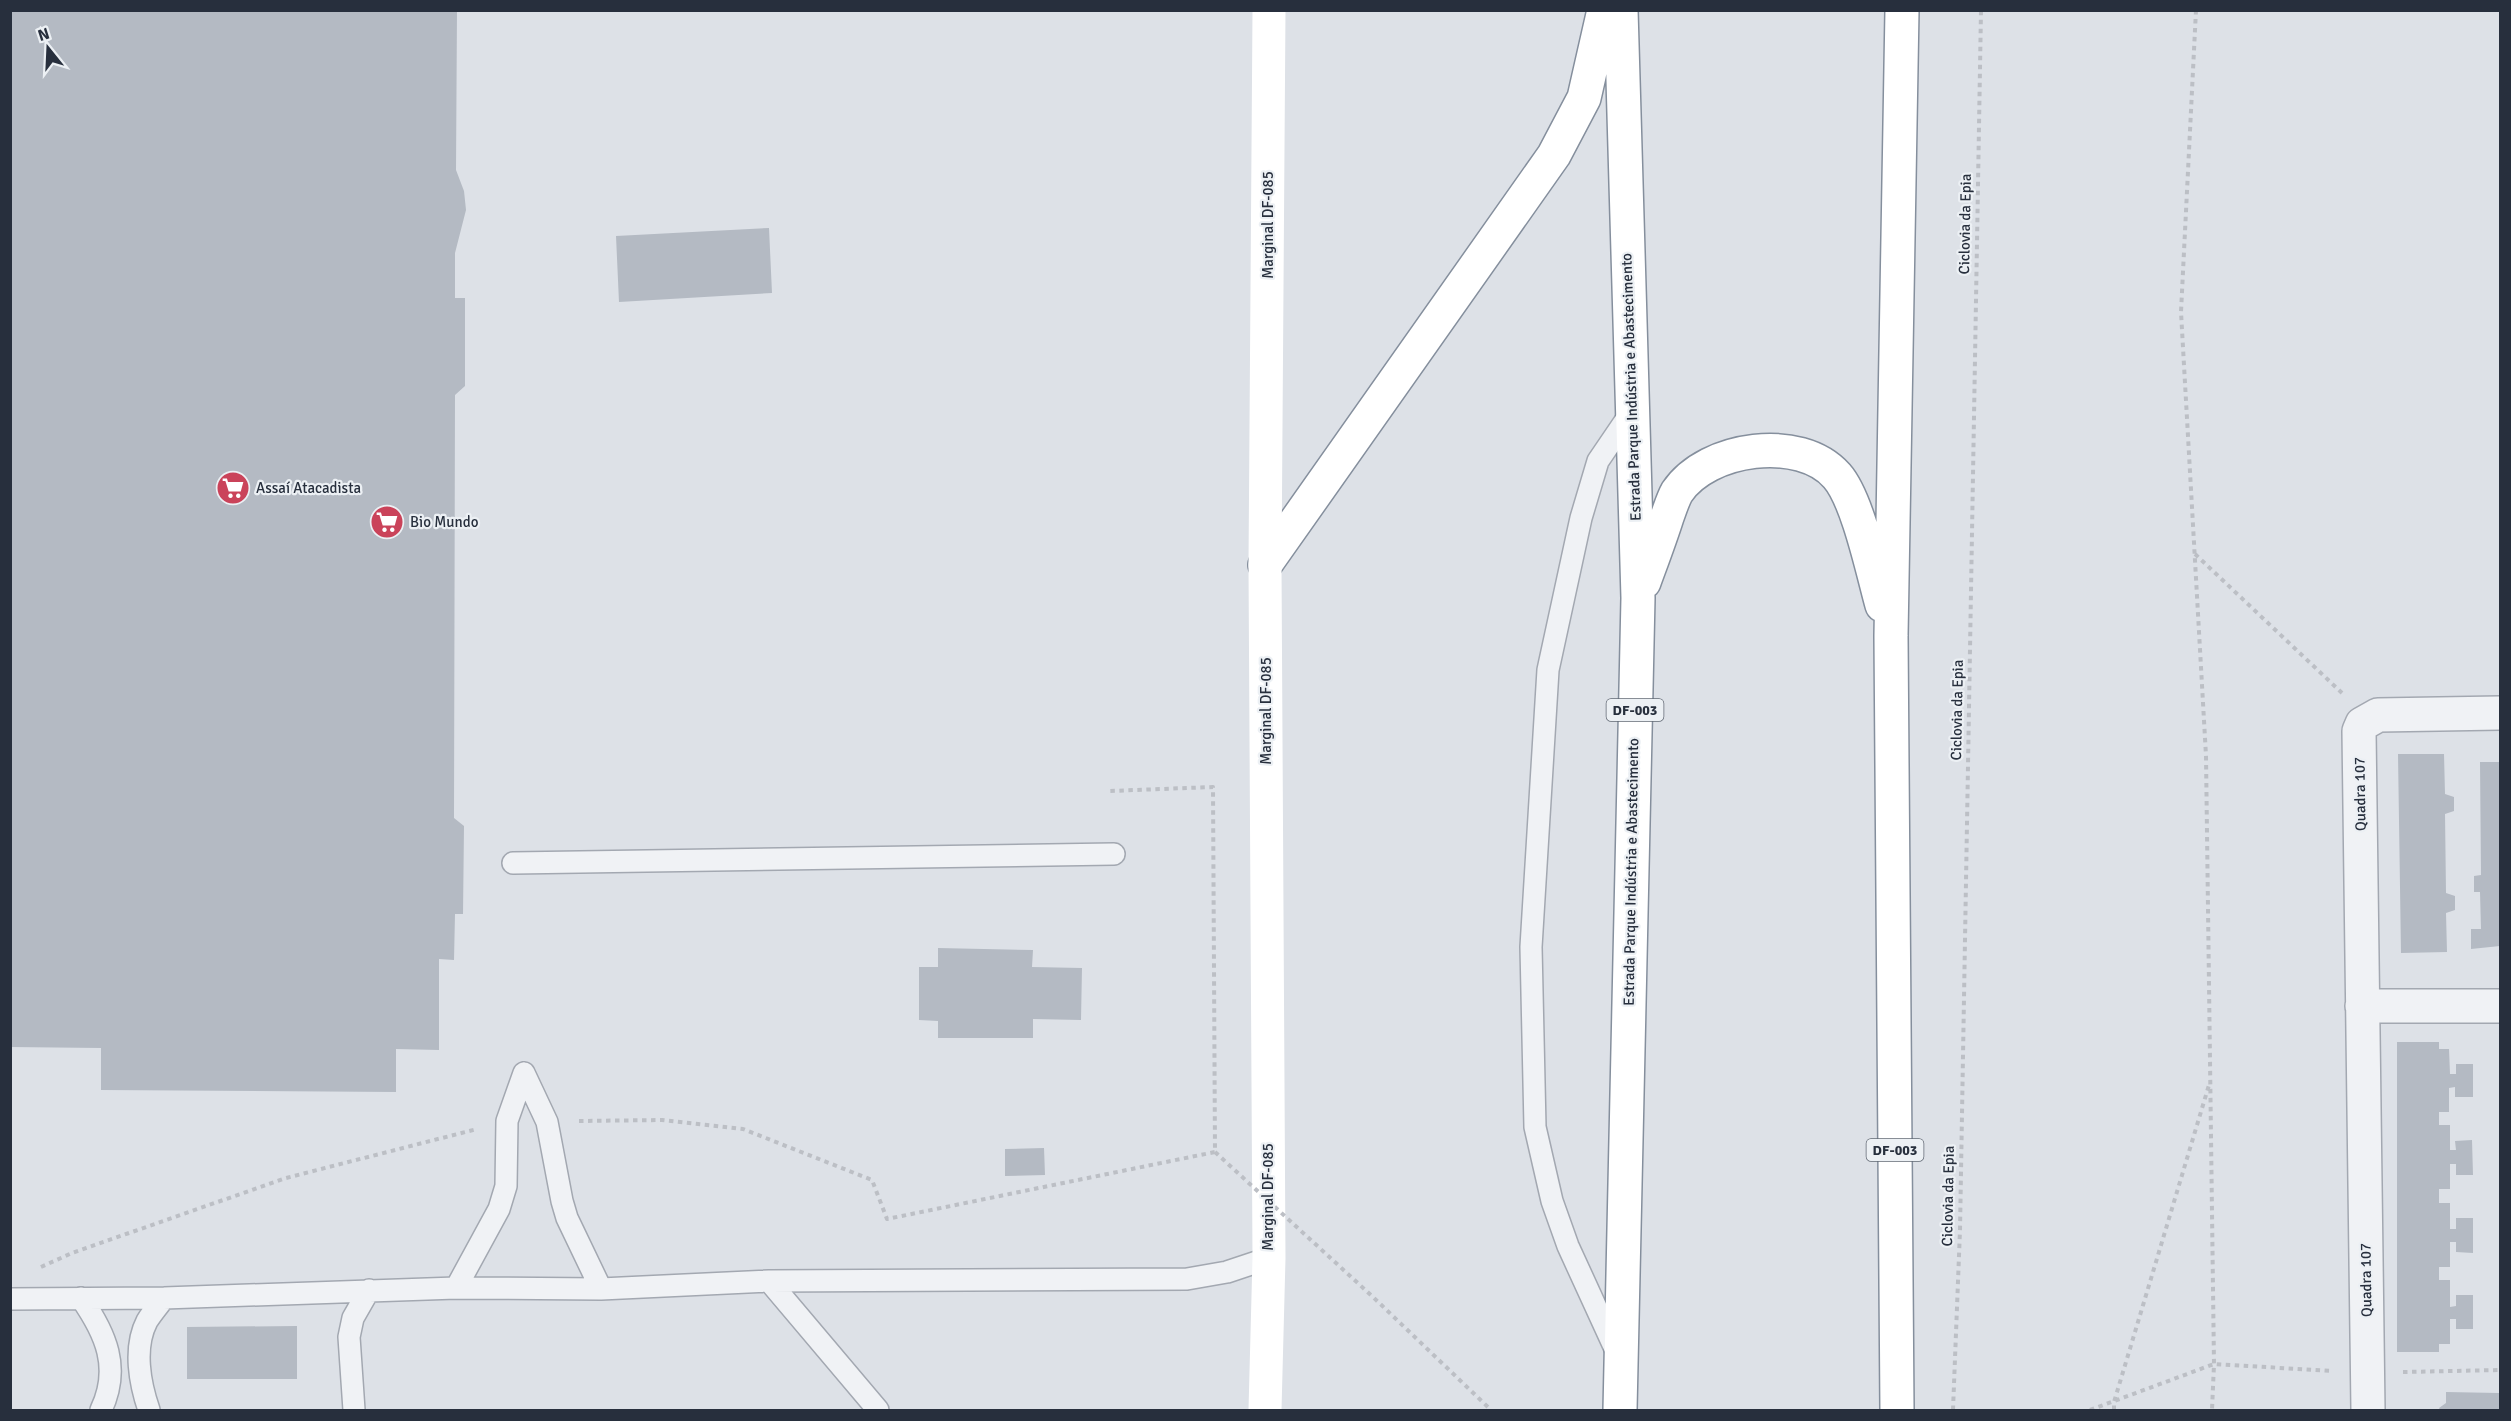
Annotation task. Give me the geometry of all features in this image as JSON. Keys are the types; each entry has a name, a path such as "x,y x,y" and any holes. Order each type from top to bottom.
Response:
{"main road":[{"name":"Marginal DF-085","path":"1265,1410 1269,1258 1265,565 1269,10"},
{"path":"1265,565 1554,155 1584,98 1604,10"},
{"name":"Estrada Parque Indústria e Abastecimento","path":"1620,10 1638,598 1620,1410"},
{"name":"DF-003","path":"1897,1410 1891,636 1902,10"},
{"path":"1638,598 1676,493 1691,476 1730,456 1783,451 1812,458 1837,476 1851,499 1891,636"}],"street":[{"path":"2369,718 2378,715 2500,713"},
{"name":"Quadra 107","path":"2368,1410 2359,731 2362,724 2369,718"},
{"path":"2362,1006 2500,1006"}],"lane":[{"path":"1620,1360 1568,1246 1552,1201 1535,1127 1531,947 1548,670 1581,518 1598,461 1632,411"},
{"path":"513,863 1114,854"},
{"path":"456,1288 499,1209 506,1185 507,1121 524,1073 547,1122 564,1209 601,1289"},
{"path":"10,1299 164,1298 456,1288 601,1289 769,1281 1187,1279 1227,1272 1269,1258"},
{"path":"769,1281 878,1410"},
{"path":"354,1410 349,1337 353,1318 369,1290"},
{"path":"81,1298 98,1322 106,1340 111,1362 108,1397 101,1410"},
{"path":"149,1410 140,1370 141,1338 147,1322 164,1298"}],"path":[{"name":"Ciclovia da Epia","path":"1953,1410 1960,1230 1981,10"},
{"path":"2196,10 2181,312 2206,756 2214,1364 2212,1410"},
{"path":"2195,554 2369,718"},
{"path":"1110,791 1213,787 1215,1152 1373,1297 1491,1410"},
{"path":"2114,1410 2114,1402 2210,1081"},
{"path":"547,1122 662,1120 743,1129 872,1180 887,1219 1215,1152"},
{"path":"31,1272 72,1252 286,1178 507,1121"},
{"path":"2090,1410 2214,1364 2367,1372 2500,1370"}],"building":[{"name":"Assaí Atacadista","path":"10,10 457,10 456,170 464,191 466,210 455,253 455,298 465,298 465,386 455,395 454,818 464,826 463,914 455,914 454,960 439,959 439,1050 396,1049 396,1092 101,1090 101,1048 10,1047"},
{"path":"769,228 772,293 619,302 616,236"},
{"path":"2398,754 2444,754 2445,794 2454,797 2454,811 2445,814 2446,893 2455,896 2455,910 2446,913 2447,952 2401,953"},
{"path":"2480,762 2500,762 2500,946 2471,949 2471,929 2481,929 2480,892 2474,892 2474,876 2481,875"},
{"path":"938,948 1033,950 1032,967 1082,968 1081,1020 1033,1019 1033,1038 938,1038 938,1021 919,1020 919,967 938,967"},
{"path":"2397,1042 2439,1042 2439,1049 2449,1049 2450,1074 2456,1074 2456,1064 2473,1064 2473,1097 2455,1097 2455,1087 2449,1088 2449,1112 2439,1112 2439,1125 2450,1125 2450,1150 2456,1150 2455,1141 2472,1140 2473,1175 2456,1175 2456,1164 2450,1164 2450,1189 2439,1189 2439,1203 2450,1203 2450,1229 2456,1229 2456,1218 2473,1218 2473,1253 2456,1252 2456,1242 2450,1242 2450,1267 2439,1267 2439,1280 2450,1280 2450,1307 2456,1306 2456,1295 2473,1295 2473,1329 2456,1329 2456,1319 2450,1319 2450,1344 2439,1344 2439,1352 2397,1352"},
{"path":"1044,1148 1045,1175 1005,1176 1005,1149"},
{"path":"297,1326 297,1379 187,1379 187,1327"},
{"path":"2446,1392 2499,1393 2499,1410 2440,1410 2439,1408 2446,1403"}],"place":[{"name":"Assaí Atacadista","path":"233,488"},
{"name":"Bio Mundo","path":"387,522"}]}
